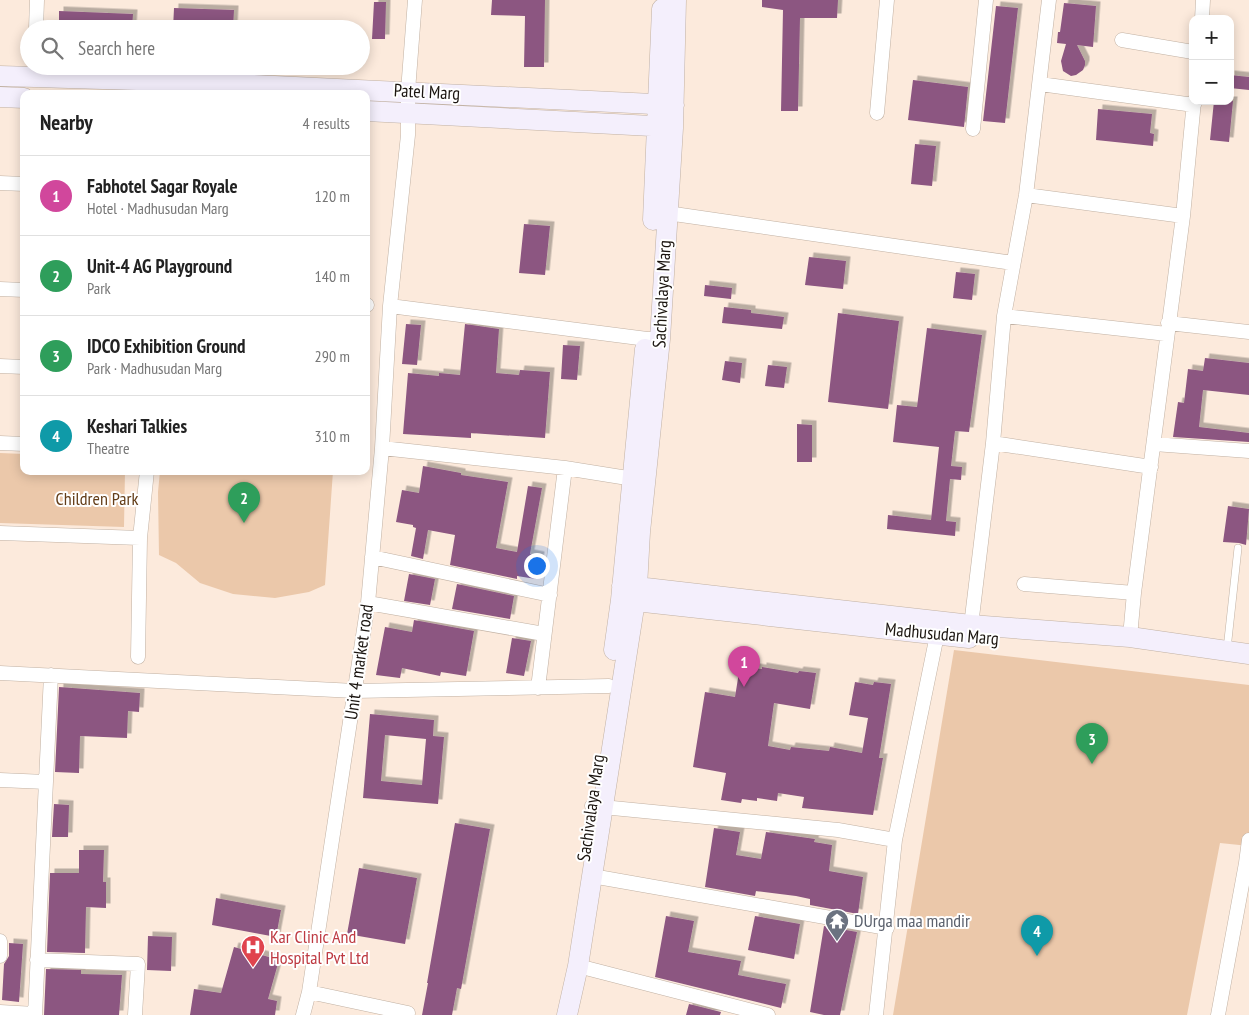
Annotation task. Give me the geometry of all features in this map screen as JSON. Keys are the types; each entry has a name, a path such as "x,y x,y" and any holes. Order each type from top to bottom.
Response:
{"main road":[{"name":"Sachivalaya Marg","path":"662,0 666,104"},
{"name":"Sachivalaya Marg","path":"653,339 666,104 676,0"},
{"name":"Patel Marg","path":"0,76 20,73"},
{"name":"Patel Marg","path":"105,75 666,104"},
{"path":"0,97 20,98"},
{"name":"Patel Marg","path":"370,111 665,127"},
{"name":"Sachivalaya Marg","path":"567,1015 578,966 592,876 609,686 640,532 639,480 667,213 665,127"},
{"name":"Sachivalaya Marg","path":"555,1015 581,878 598,806 629,593"},
{"name":"Madhusudan Marg","path":"629,593 970,632 1124,646 1249,665"},
{"name":"Madhusudan Marg","path":"629,593 937,635 970,632 1130,638 1249,654"}],"street":[{"path":"36,20 37,0"},
{"name":"Unit 4 market road","path":"303,1015 309,992 368,603 382,448 390,306 408,135 408,92 414,0"},
{"path":"877,113 887,0"},
{"path":"973,129 986,0"},
{"path":"970,632 993,443 1004,316 1026,195 1049,0"},
{"path":"1202,15 1203,0"},
{"path":"1122,40 1189,51"},
{"path":"1040,84 1189,102"},
{"path":"1130,638 1134,593 1183,216 1194,105"},
{"path":"0,182 20,184"},
{"path":"1026,195 1183,216"},
{"path":"667,213 1013,263"},
{"path":"0,289 20,290"},
{"path":"390,306 653,339"},
{"path":"1004,316 1249,332"},
{"path":"0,366 20,367"},
{"path":"0,443 20,444"},
{"path":"993,443 1151,466"},
{"path":"1154,444 1249,452"},
{"path":"382,448 565,468 639,480"},
{"path":"538,688 565,468"},
{"path":"138,657 140,538 147,475"},
{"path":"0,533 140,538"},
{"path":"372,557 550,595"},
{"path":"1024,584 1134,593"},
{"path":"368,603 544,634"},
{"path":"876,1015 887,928 895,840 937,635"},
{"path":"0,673 356,691 609,686"},
{"path":"0,1012 36,1015 51,675"},
{"path":"0,780 46,782"},
{"path":"598,806 838,830 895,840"},
{"path":"1218,1015 1247,864 1249,840"},
{"path":"592,876 887,928"},
{"path":"0,941 0,956"},
{"path":"37,960 138,964 135,1015"},
{"path":"578,966 768,1015"},
{"path":"309,992 408,1013"}],"lane":[{"path":"1226,651 1238,548"}],"green space":[{"name":"Children Park","path":"0,453 20,454 20,475 125,475 124,527 0,523"},
{"path":"160,475 333,475 325,585 309,592 275,598 233,594 200,583 176,563 159,555"},
{"path":"954,650 1249,685 1249,846 1220,843 1187,1015 893,1015"}],"building":[{"path":"492,0 545,0 544,67 524,67 525,16 491,15"},
{"path":"762,0 838,0 837,18 800,18 798,111 781,111 783,10 762,7"},
{"path":"374,2 386,2 385,39 372,39"},
{"path":"1064,3 1096,6 1093,47 1077,45 1085,65 1083,70 1071,76 1063,71 1061,61 1066,44 1057,43"},
{"path":"996,6 1018,8 1005,123 983,121"},
{"path":"174,8 234,10 233,20 173,20"},
{"path":"59,11 133,14 133,20 59,20"},
{"path":"1234,75 1249,77 1249,90 1234,88"},
{"path":"913,80 968,87 964,127 908,120"},
{"path":"1214,105 1233,105 1229,142 1210,140"},
{"path":"1098,109 1152,114 1150,133 1154,134 1153,146 1096,140"},
{"path":"915,144 936,146 932,186 911,184"},
{"path":"524,224 550,226 545,275 519,273"},
{"path":"809,257 846,261 843,289 805,285"},
{"path":"956,272 975,274 972,300 953,298"},
{"path":"705,285 732,288 731,299 704,296"},
{"path":"724,307 784,317 782,329 722,323"},
{"path":"838,313 899,321 888,409 828,402"},
{"path":"406,324 421,325 417,365 402,364"},
{"path":"465,324 499,329 496,373 519,375 520,370 550,372 545,438 471,433 471,438 403,434 408,373 439,376 439,373 460,375"},
{"path":"927,328 982,335 969,432 955,431 951,466 962,467 961,480 950,479 946,521 956,522 955,536 887,529 888,515 931,520 939,447 893,442 897,405 917,407"},
{"path":"563,345 580,346 577,380 561,379"},
{"path":"1205,358 1249,363 1249,395 1203,390 1199,427 1249,433 1249,442 1173,437 1178,402 1184,403 1188,369 1203,371"},
{"path":"725,361 742,363 740,383 722,380"},
{"path":"768,365 787,367 784,388 765,386"},
{"path":"797,424 812,425 812,462 797,462"},
{"path":"423,466 461,473 461,475 508,482 496,548 517,552 528,486 542,488 530,554 540,556 536,579 517,576 517,579 450,565 455,535 428,530 423,559 411,556 416,528 413,525 396,522 402,490 419,493"},
{"path":"1228,506 1249,509 1246,545 1223,542"},
{"path":"409,574 435,579 430,605 404,601"},
{"path":"457,584 514,596 510,619 452,609"},
{"path":"414,620 474,631 466,676 441,672 440,676 402,668 400,678 376,675 385,627 412,632"},
{"path":"512,638 531,641 524,676 506,673"},
{"path":"740,666 762,669 762,667 798,673 799,671 816,673 810,709 774,703 768,746 790,750 791,747 829,751 830,747 862,753 868,718 849,715 855,682 873,685 874,682 891,684 879,758 883,758 873,815 802,808 804,797 778,793 777,801 757,798 757,801 742,799 741,803 721,800 726,773 693,767 705,692 735,697"},
{"path":"59,687 140,693 139,712 128,711 127,738 80,736 79,773 55,772"},
{"path":"370,714 434,720 433,736 444,737 438,804 363,798","holes":["385,735 426,739 422,785 381,781"]},
{"path":"54,804 69,805 68,837 52,837"},
{"path":"455,823 490,829 461,989 457,988 452,1015 422,1015 427,983"},
{"path":"714,828 740,832 736,855 761,859 766,832 815,839 814,842 832,845 829,871 863,877 858,914 810,905 810,899 796,896 756,891 755,896 705,887"},
{"path":"79,850 104,850 103,882 106,882 106,908 86,907 85,953 47,952 50,873 79,873"},
{"path":"359,868 417,878 405,944 347,934"},
{"path":"216,898 281,910 276,937 212,925"},
{"path":"666,916 694,921 688,952 741,961 738,975 786,984 781,1008 655,977"},
{"path":"755,916 800,924 794,959 748,950"},
{"path":"824,926 857,932 840,1015 824,1015 810,1012"},
{"path":"148,936 172,937 171,971 147,970"},
{"path":"9,943 23,944 19,1002 2,1000 4,964 9,956"},
{"path":"234,947 279,960 268,999 277,1001 275,1015 190,1015 194,989 221,993"},
{"path":"46,969 81,970 81,974 122,975 119,1015 44,1015"},
{"path":"689,1004 721,1012 720,1015 686,1015"}],"place":[{"name":"Unit-4 AG Playground","path":"244,523"},
{"name":"Fabhotel Sagar Royale","path":"744,687"},
{"name":"IDCO Exhibition Ground","path":"1092,764"},
{"name":"DUrga maa mandir","path":"837,942"},
{"name":"Keshari Talkies","path":"1037,956"},
{"name":"Kar Clinic And Hospital Pvt Ltd","path":"253,968"}]}
